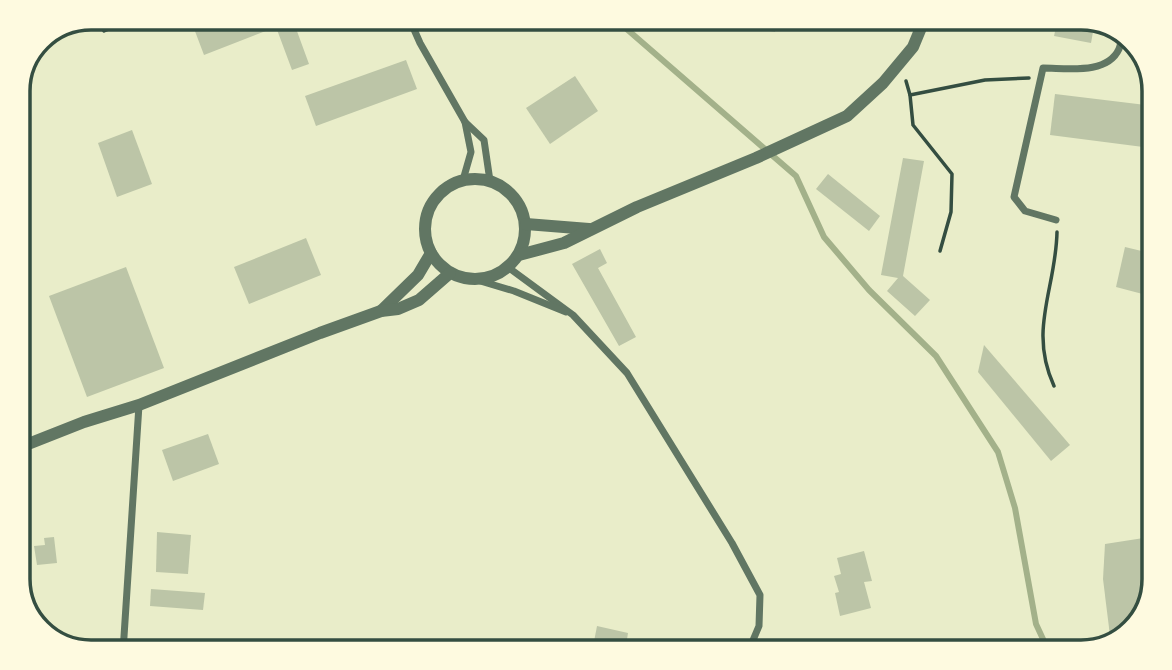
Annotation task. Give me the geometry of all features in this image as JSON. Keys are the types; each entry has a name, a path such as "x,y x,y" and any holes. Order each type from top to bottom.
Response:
{"street":[{"path":"414,30 465,122 484,140 490,181"},
{"path":"519,255 564,243 637,206 756,158 846,116 883,83 913,47 920,30"},
{"path":"1056,220 1025,211 1014,197 1043,68 1103,65 1119,50 1120,45"},
{"path":"463,180 471,152 465,122"},
{"path":"477,280 494,277 509,268 519,255 525,240 526,224 514,197 503,187 476,179 463,180 447,187 435,198 427,213 425,227 430,253 450,273 514,291 573,315"},
{"path":"526,224 589,229"},
{"path":"380,310 418,275 430,253"},
{"path":"509,268 573,315 627,373 732,543 760,594 759,626 753,640"},
{"path":"30,443 83,422 139,405 380,310 398,309 419,300 450,273"},
{"path":"123,640 139,405"}],"path":[{"path":"900,62 910,96 913,125 952,174 951,212 940,251"},
{"path":"910,96 985,80 1041,78"},
{"path":"1054,386 1046,368 1041,340 1057,236 1056,220"}],"building":[{"path":"195,30 268,30 204,55"},
{"path":"277,30 297,30 309,64 292,70"},
{"path":"1055,30 1093,32 1091,43 1054,36"},
{"path":"406,60 417,89 316,126 305,96"},
{"path":"575,76 598,111 550,144 526,108"},
{"path":"1055,94 1142,105 1142,147 1050,135"},
{"path":"132,130 152,184 117,197 98,143"},
{"path":"903,158 924,161 903,276 930,300 915,316 887,291 898,278 881,275"},
{"path":"828,174 880,216 869,231 816,189"},
{"path":"306,238 321,275 249,304 234,267"},
{"path":"1125,247 1142,251 1142,294 1116,287"},
{"path":"600,249 607,263 598,268 636,337 619,346 572,264"},
{"path":"126,267 164,368 87,397 49,296"},
{"path":"984,345 1070,445 1051,461 978,372"},
{"path":"208,434 219,464 173,481 162,450"},
{"path":"157,532 191,535 188,574 156,572"},
{"path":"54,537 57,563 37,565 34,546 45,545 44,538"},
{"path":"1142,538 1140,595 1134,610 1110,633 1103,579 1105,544"},
{"path":"864,551 872,581 864,582 871,608 840,616 835,593 839,592 834,576 841,574 837,558"},
{"path":"151,589 205,593 203,610 150,606"},
{"path":"597,626 628,633 627,640 594,640"}],"waterway":[{"path":"628,30 796,176 824,237 869,290 936,356 998,452 1015,508 1036,624 1043,640"}]}
